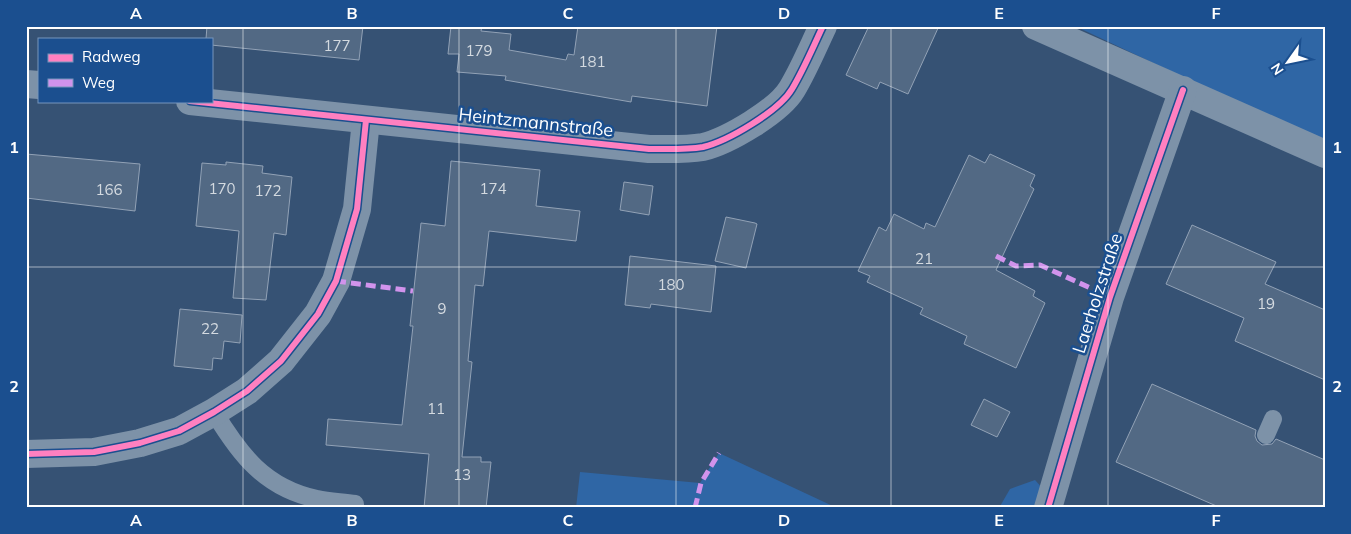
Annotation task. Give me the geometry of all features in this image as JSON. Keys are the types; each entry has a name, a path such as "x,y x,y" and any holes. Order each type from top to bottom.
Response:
{"street":[{"name":"Heintzmannstraße","path":"199,102 649,149 683,149 703,146 722,140 750,125 772,109 792,90 823,26"},
{"path":"1036,26 1325,154"},
{"name":"Laerholzstraße","path":"1048,508 1110,297 1183,90"},
{"path":"26,454 79,453 140,443 179,431 247,391 281,361 318,314 336,282 357,209 366,120"}],"lane":[{"path":"214,412 245,458 268,478 289,490 317,499 355,506"}],"shaded area":[{"path":"1075,26 1325,26 1325,140 1185,78"},
{"path":"719,453 837,508 576,508 580,472 700,483"},
{"path":"1035,480 1044,490 1039,508 999,508 1010,489"}],"building":[{"path":"207,26 363,26 359,60 212,45 212,38 206,38"},
{"path":"451,26 482,26 481,31 511,34 509,50 566,60 568,54 574,55 578,26 717,26 707,106 632,96 631,102 505,80 506,76 457,72 459,54 448,54"},
{"path":"869,26 939,26 908,94 880,82 877,89 846,75"},
{"path":"26,154 140,164 135,211 26,198"},
{"path":"990,154 1035,175 1030,186 1034,189 996,270 1035,291 1033,296 1045,303 1016,368 964,344 967,336 920,314 923,308 867,282 870,276 858,271 879,227 886,231 894,214 924,229 926,223 935,227 969,155 985,163"},
{"path":"451,161 540,170 536,206 580,211 576,241 489,231 483,286 475,285 468,361 472,362 462,457 481,457 481,462 491,462 486,508 424,508 429,454 326,445 328,419 402,425 413,326 410,326 421,223 445,226"},
{"path":"226,162 263,166 262,173 292,177 286,235 274,233 266,300 233,298 239,231 196,226 202,163 226,165"},
{"path":"624,182 653,186 649,215 620,210"},
{"path":"726,217 757,224 746,268 715,261"},
{"path":"1192,225 1276,262 1265,284 1325,310 1325,380 1235,341 1244,318 1166,284"},
{"path":"630,256 716,266 711,312 651,304 650,308 625,305"},
{"path":"180,309 242,315 240,343 224,341 222,359 213,358 212,370 174,366"},
{"path":"1152,384 1256,430 1255,436 1257,441 1262,445 1272,444 1276,439 1325,460 1325,508 1221,508 1116,462"},
{"path":"984,399 1010,412 997,437 971,425"}],"marked path":[{"path":"996,256 1016,266 1040,265 1110,297"},
{"path":"336,281 413,291"},
{"path":"695,508 701,483 719,453"}],"cycle path":[{"path":"200,102 649,149 696,148 713,144 739,132 765,115 785,98 801,74 823,26"},
{"path":"1048,508 1110,297 1183,90"},
{"path":"26,454 94,452 140,443 179,431 247,391 281,361 318,314 336,281 357,209 366,120"}]}
